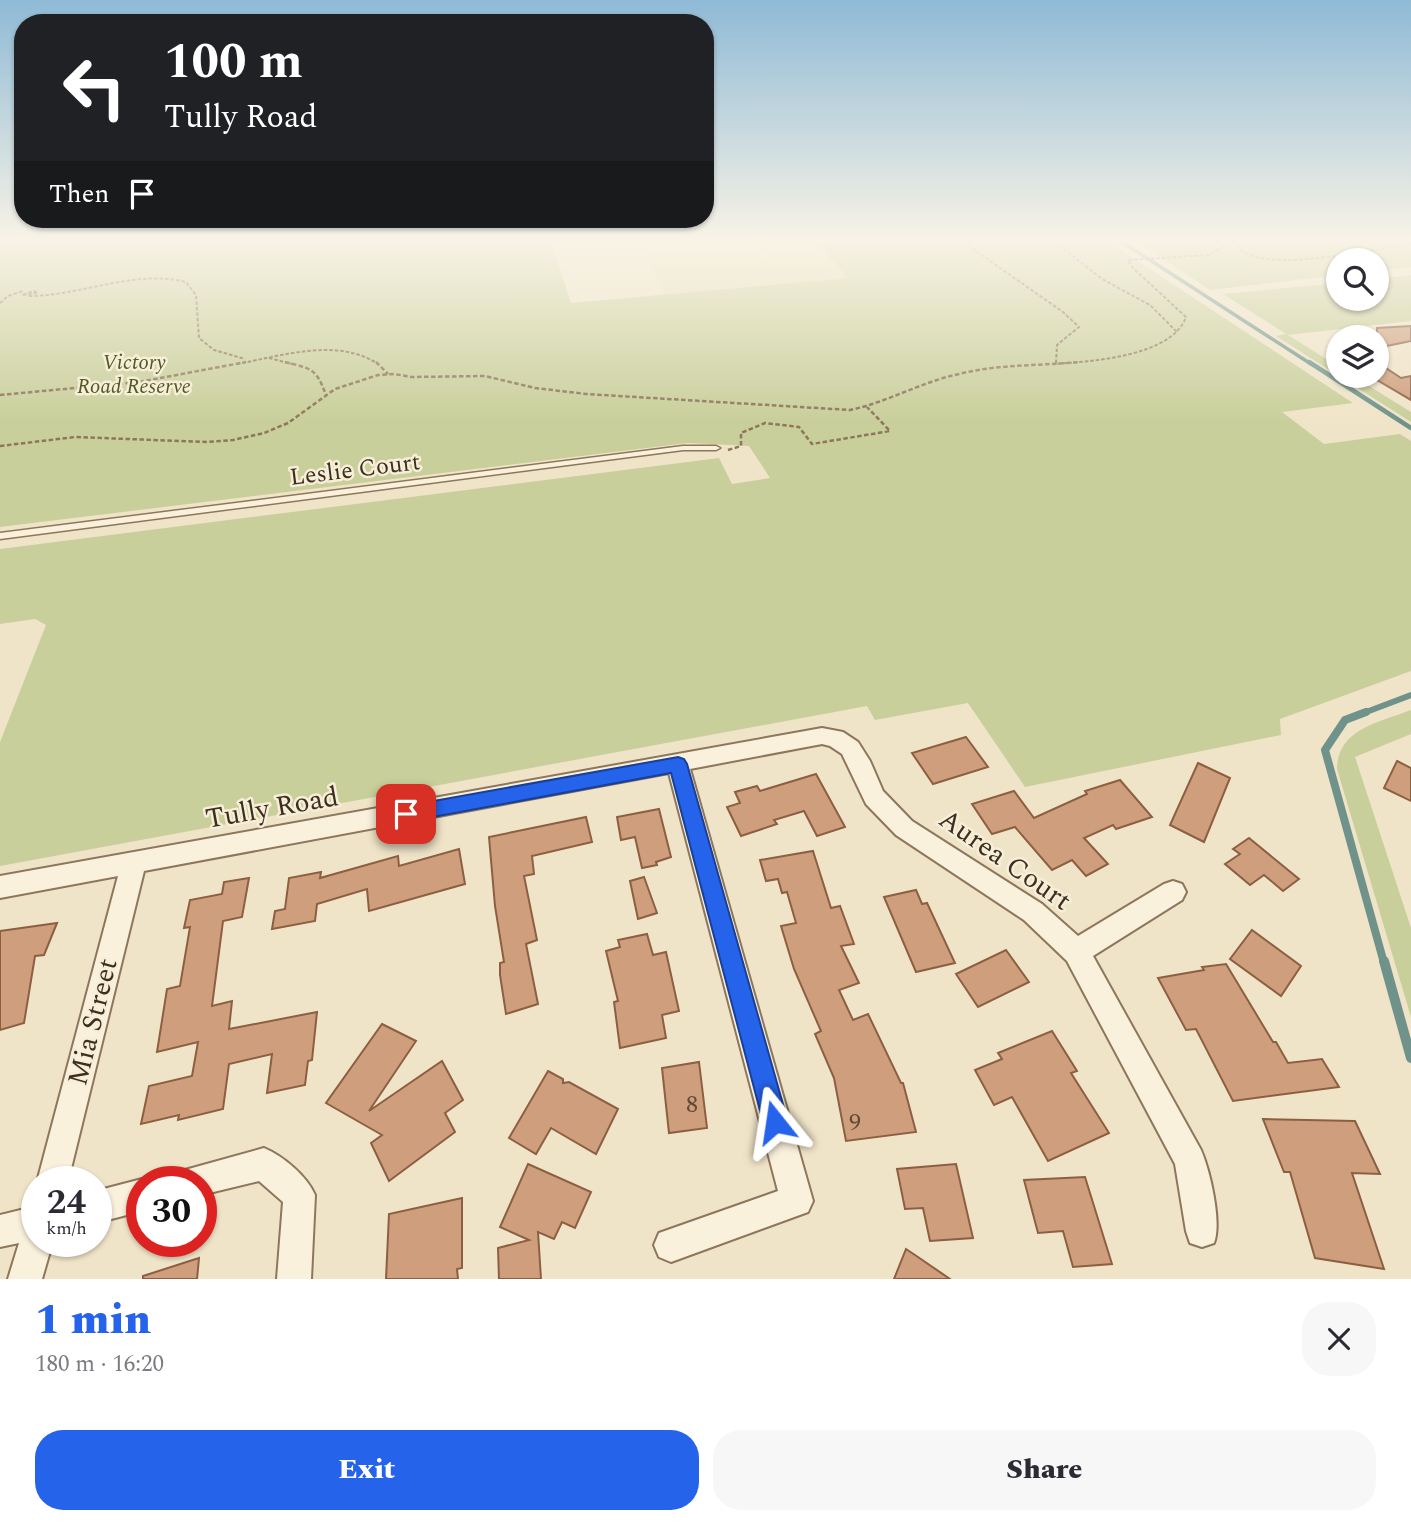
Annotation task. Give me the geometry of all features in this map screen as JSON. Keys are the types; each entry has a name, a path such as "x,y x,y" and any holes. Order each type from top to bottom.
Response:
{"street":[{"name":"Aurea Court","path":"678,764 822,736 844,743 859,761 874,797 904,828 1033,912 1076,952 1191,1161 1202,1231"},
{"name":"Tully Road","path":"0,887 678,764"},
{"path":"671,1245 797,1201 678,764"},
{"name":"Mia Street","path":"56,1166 134,863"},
{"path":"1076,952 1173,892"},
{"path":"217,1176 264,1164 299,1195 294,1279"},
{"path":"0,1231 21,1226"},
{"path":"25,1279 32,1257"}],"lane":[{"name":"Leslie Court","path":"0,536 671,449 716,448"}],"path":[{"path":"195,302 199,338 214,350 247,360"},
{"path":"1048,302 1079,327 1057,345 1056,363"},
{"path":"1144,302 1177,332"},
{"path":"0,446 75,437 197,442 233,440 264,433 288,422 326,395 355,381 388,374 436,378 485,376 535,388 722,404 824,410 867,407 956,374 1134,352 1177,332 1185,323 1185,317 1169,302"},
{"path":"0,395 128,384 247,360 336,349 351,352 383,367 388,374"},
{"path":"268,357 312,369 319,376 326,395"},
{"path":"716,448 732,451 741,446 741,433 765,424 799,427 812,443 890,431 867,407"}],"green space":[{"name":"Victory Road Reserve","path":"0,302 1199,302 1326,385 1326,388 1353,403 1282,412 1324,444 1400,434 1411,441 1411,671 1280,719 1281,735 1025,787 968,703 875,720 867,706 0,866 0,742 46,625 35,619 0,624 0,549 719,458 732,484 770,478 749,446 688,443 0,527"},
{"path":"1235,302 1326,302 1326,311 1389,311 1389,302 1411,302 1411,321 1376,325 1326,325 1326,331 1288,335 1326,359 1326,368 1276,336 1286,334"},
{"path":"1358,388 1372,388 1411,412 1411,422"},
{"path":"1411,710 1411,734 1355,757 1411,928 1411,1017 1337,769 1339,755 1352,736 1374,723"}],"building":[{"path":"1411,326 1411,341 1389,346 1389,327"},
{"path":"1389,370 1401,378 1411,376 1411,400 1389,387"},
{"path":"966,737 988,767 933,784 912,753"},
{"path":"1397,761 1411,768 1411,801 1384,788"},
{"path":"1198,763 1230,778 1204,842 1170,825"},
{"path":"816,774 845,827 817,836 804,811 774,820 777,824 741,836 727,807 740,803 735,792 757,786 760,791"},
{"path":"1120,780 1152,817 1116,829 1113,825 1084,838 1108,864 1086,876 1072,860 1052,870 1015,827 992,834 972,804 1014,791 1034,818 1087,794 1085,791"},
{"path":"659,809 671,857 656,862 657,865 642,868 635,837 621,840 617,817"},
{"path":"586,817 592,842 532,856 534,874 524,876 537,940 526,944 538,1004 506,1014 500,975 500,963 504,962 495,906 489,837"},
{"path":"1249,838 1299,879 1283,891 1264,875 1250,885 1225,864 1240,854 1233,849"},
{"path":"459,849 465,884 369,911 367,889 317,904 315,921 272,929 275,911 285,909 289,878 321,872 320,878 398,856 399,866"},
{"path":"813,851 831,908 840,906 854,944 841,946 859,983 839,990 853,1020 868,1014 903,1083 916,1132 846,1141 834,1078 815,1034 821,1031 794,969 781,926 796,923 787,892 782,893 778,879 766,881 760,860"},
{"path":"644,877 657,913 638,919 630,881"},
{"path":"249,878 242,917 223,921 212,1006 232,1001 229,1029 317,1012 312,1060 308,1061 305,1085 267,1093 272,1054 229,1064 223,1109 178,1120 179,1115 141,1124 149,1086 192,1076 198,1042 157,1052 167,989 180,986 190,927 184,928 190,900 222,894 224,882"},
{"path":"916,890 922,904 927,903 955,963 916,972 884,897"},
{"path":"57,923 44,955 35,956 24,1023 0,1030 0,931"},
{"path":"1252,930 1301,966 1281,996 1230,959"},
{"path":"647,934 653,955 666,952 679,1011 662,1015 666,1038 620,1048 614,1002 618,1001 606,951 620,947 618,940"},
{"path":"1006,950 1029,982 978,1007 956,974"},
{"path":"1226,964 1288,1063 1322,1059 1339,1087 1233,1101 1196,1029 1186,1030 1158,978"},
{"path":"382,1024 416,1041 369,1111 442,1061 463,1100 445,1113 455,1132 389,1181 371,1143 382,1135 326,1103"},
{"path":"1052,1031 1077,1071 1071,1073 1109,1133 1048,1161 1012,1097 994,1105 975,1070 1002,1059 998,1053"},
{"path":"699,1062 707,1128 669,1133 662,1068"},
{"path":"548,1071 563,1079 563,1083 569,1082 618,1109 596,1154 551,1128 536,1154 509,1138"},
{"path":"1263,1119 1355,1121 1380,1174 1352,1173 1384,1269 1315,1258 1290,1172 1284,1172"},
{"path":"528,1164 591,1192 575,1228 562,1222 554,1239 538,1232 541,1279 499,1279 498,1248 529,1240 500,1227"},
{"path":"956,1164 973,1238 930,1241 923,1208 905,1209 897,1169"},
{"path":"1085,1177 1112,1264 1073,1267 1063,1231 1038,1233 1024,1180"},
{"path":"462,1198 462,1268 457,1269 458,1279 386,1279 389,1214"},
{"path":"906,1249 915,1255 950,1279 894,1279"},
{"path":"199,1258 197,1279 143,1279 143,1276"}],"waterway":[{"path":"1214,302 1311,364"},
{"path":"1309,362 1411,428"},
{"path":"1361,714 1411,695"},
{"path":"1366,712 1345,720 1325,750 1384,963"},
{"path":"1384,961 1411,1058"}],"route":[{"path":"406,814 678,764 775,1122"}]}
